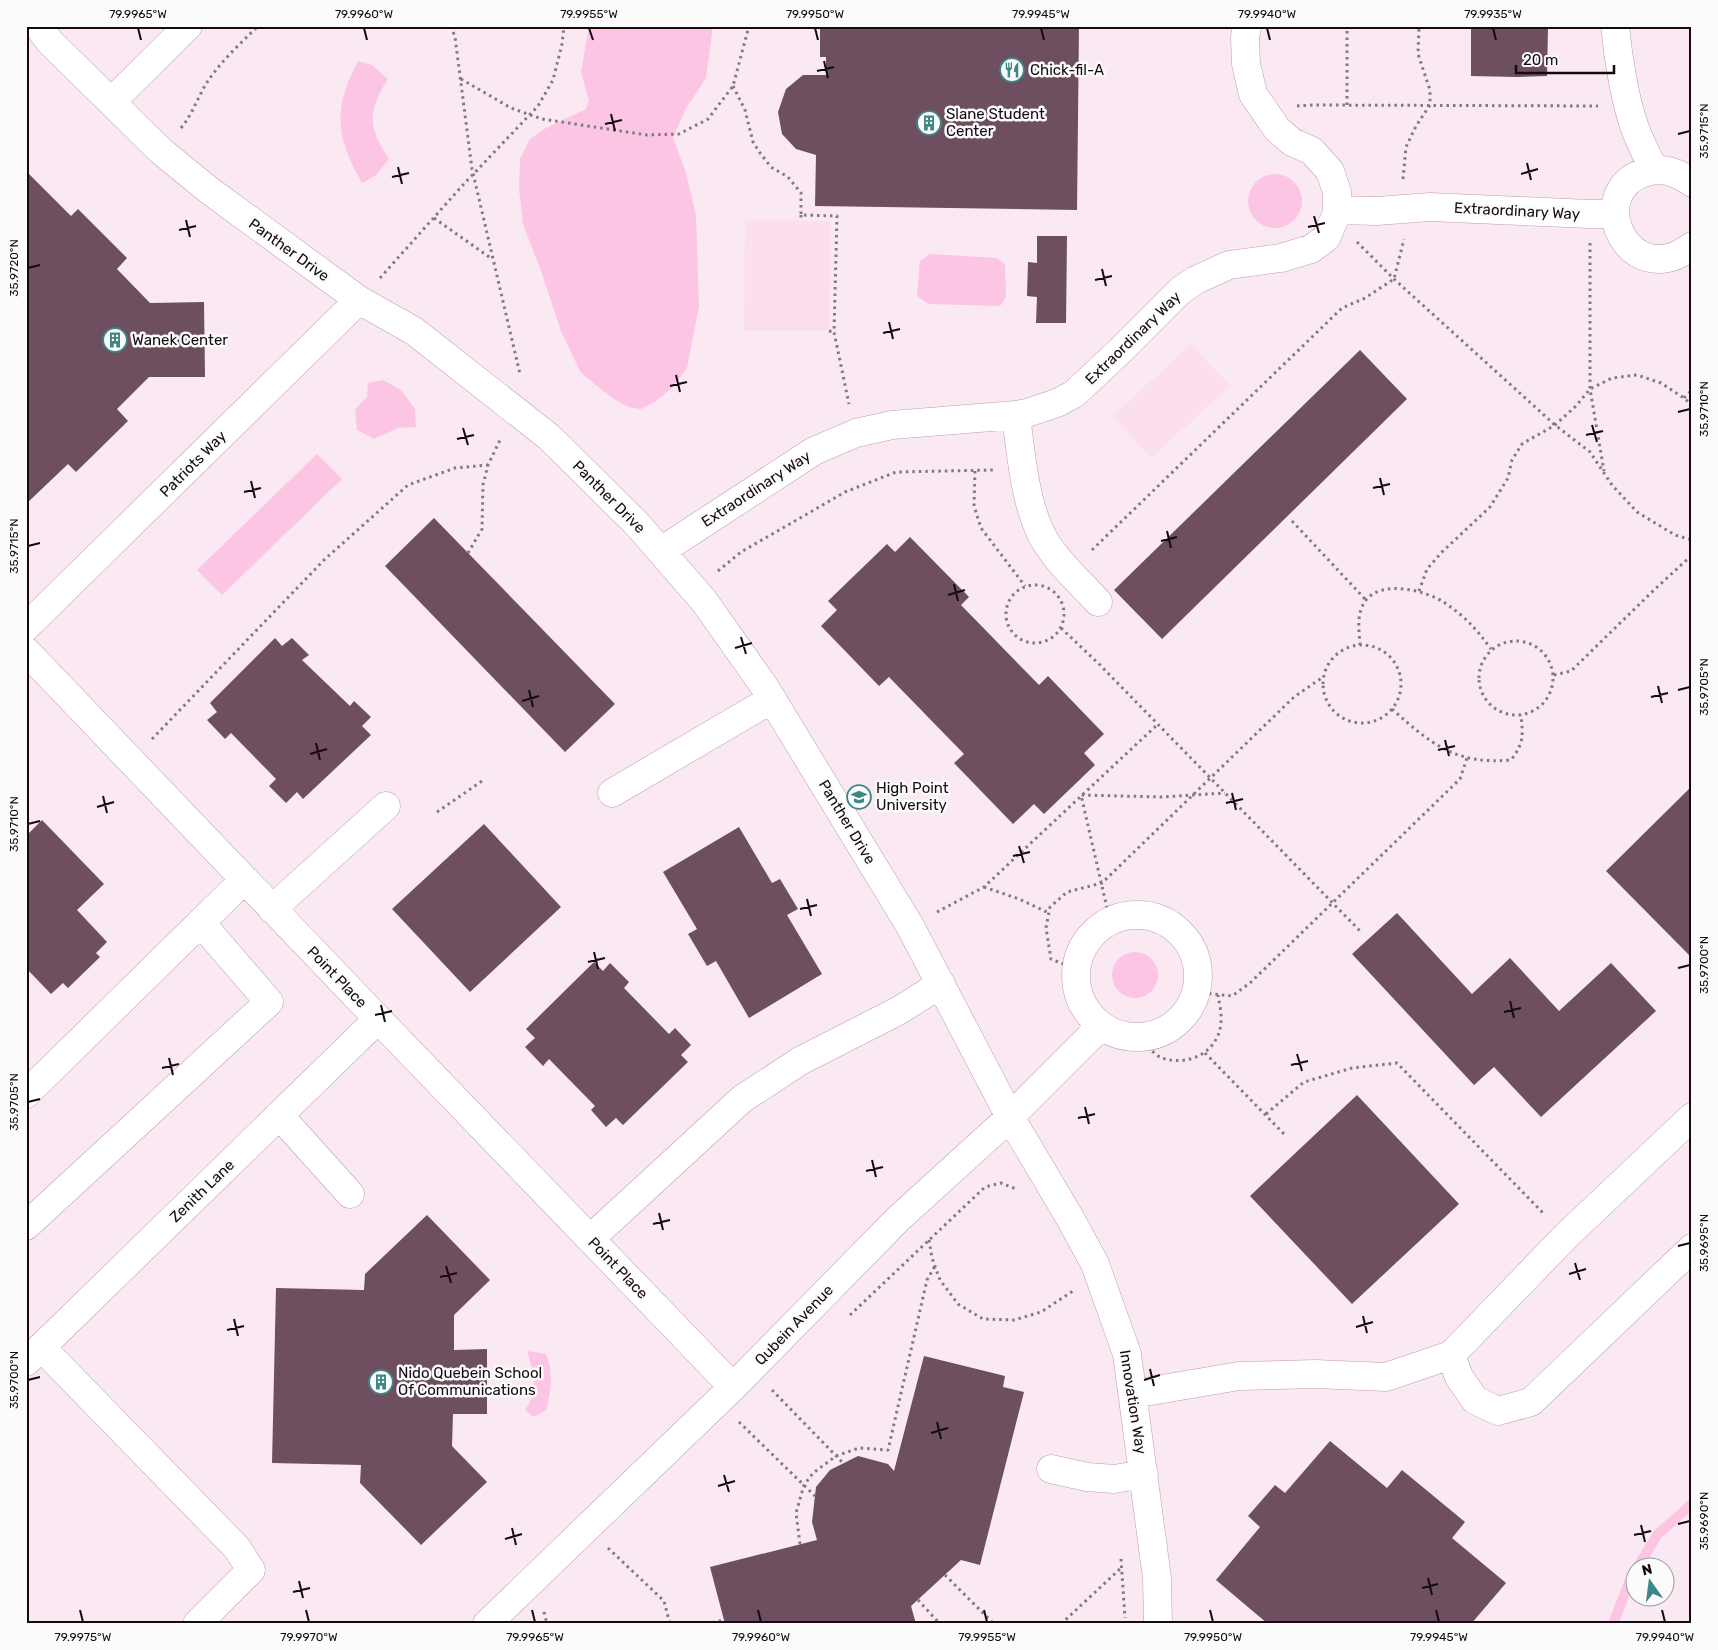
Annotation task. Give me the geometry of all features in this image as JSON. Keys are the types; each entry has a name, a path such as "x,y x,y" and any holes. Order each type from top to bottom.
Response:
{"street":[{"name":"Panther Drive","path":"38,26 50,42 161,151 263,232 359,300 414,331 549,437 637,524 704,601 772,699 910,926 1010,1117"},
{"path":"111,102 188,26"},
{"path":"1247,26 1245,37 1246,64 1253,94 1277,129 1292,142 1312,151 1330,171 1337,192 1336,215"},
{"path":"1615,26 1635,130 1654,170"},
{"path":"1692,183 1680,174 1667,170 1654,170 1641,174 1626,185 1616,201 1602,214 1617,229 1624,242 1635,252 1649,258 1664,259 1678,255 1692,246"},
{"name":"Extraordinary Way","path":"661,551 814,451 856,433 892,425 1027,414 1057,403 1074,394 1181,290 1196,280 1229,265 1281,258 1311,249 1326,238 1336,215 1430,207 1602,214"},
{"name":"Patriots Way","path":"26,627 359,300"},
{"path":"1016,415 1023,467 1032,508 1062,581 1098,602"},
{"name":"Point Place","path":"26,651 733,1387"},
{"path":"612,793 772,699"},
{"path":"272,909 386,806"},
{"path":"26,1094 244,880"},
{"path":"1129,916 1149,916 1168,923 1183,936 1194,952 1198,972 1207,993 1190,1006 1169,1029 1139,1037 1119,1034 1101,1026 1081,1001 1076,986 1076,970 1082,950 1094,933 1110,922 1129,916"},
{"path":"26,1226 269,1002 201,923"},
{"path":"590,1239 742,1100 800,1060 898,1010 941,984"},
{"name":"Zenith Lane","path":"34,1355 378,1019"},
{"name":"Qubein Avenue","path":"487,1624 733,1387 897,1220 1010,1117 1101,1026"},
{"path":"279,1115 350,1194"},
{"name":"Innovation Way","path":"1010,1117 1095,1264 1127,1354 1157,1578 1158,1624"},
{"path":"1133,1394 1238,1376 1315,1374 1386,1377 1451,1355 1567,1235 1692,1117"},
{"path":"1451,1355 1459,1376 1475,1400 1498,1411 1531,1402 1692,1248"},
{"path":"34,1355 237,1548 251,1570 197,1624"},
{"path":"1051,1469 1087,1477 1114,1479 1144,1474"}],"path":[{"path":"161,151 188,120 206,84 229,56 258,26"},
{"path":"451,26 455,38 474,174 522,382 521,415 501,438 488,465 483,485 482,529 468,553"},
{"path":"359,300 538,106 553,80 562,44 564,26"},
{"path":"461,79 512,108 542,119 647,135 679,134 708,120 733,86 749,26"},
{"path":"1347,26 1347,105"},
{"path":"1403,182 1406,147 1416,126 1430,105 1430,90 1418,54 1419,26"},
{"path":"733,86 745,110 753,142 771,167 788,177 801,193 801,221"},
{"path":"1268,116 1289,107 1312,105 1629,106"},
{"path":"1602,214 1590,389 1604,474"},
{"path":"801,215 837,216 834,332 856,433"},
{"path":"1336,215 1394,279 1555,425 1590,452 1612,485 1638,512 1675,535 1692,540"},
{"path":"434,218 493,260"},
{"path":"1062,581 1060,599 1064,608 1064,618 1056,636 1039,644 1029,643 1020,639 1007,625 1006,616 1006,607 1016,591 1025,586 1035,584 1045,586 1062,581 1342,308 1365,298 1394,279 1405,238"},
{"path":"829,331 834,332"},
{"path":"1419,591 1427,570 1442,552 1490,506 1508,478 1512,460 1522,444 1555,425 1576,406 1590,389 1612,378 1637,375 1661,383 1692,405"},
{"path":"1684,398 1692,390"},
{"path":"146,777 167,757 151,740 324,560 408,484 454,468 488,465"},
{"path":"694,590 742,552 845,492 896,472 975,472 1023,467"},
{"path":"975,472 974,506 981,528 1025,586"},
{"path":"1292,522 1366,600"},
{"path":"1554,675 1571,671 1692,555"},
{"path":"1360,645 1358,618 1366,600 1378,592 1393,588 1419,591 1444,602 1475,626 1492,649"},
{"path":"1061,628 1099,664 1362,933"},
{"path":"1513,640 1525,641 1536,646 1545,654 1551,663 1554,675 1549,697 1542,706 1532,712 1521,715 1509,715 1498,711 1488,703 1482,693 1479,682 1480,670 1484,659 1492,649 1502,643 1513,640"},
{"path":"1360,645 1373,646 1384,651 1394,661 1400,672 1401,685 1399,697 1392,709 1383,717 1371,722 1345,719 1335,712 1327,702 1323,689 1323,676 1328,664 1336,654 1347,648 1360,645"},
{"path":"1076,970 1051,959 1046,928 1050,907 1067,892 1102,883 1294,697 1323,676"},
{"path":"1392,709 1428,740 1444,750 1466,758 1490,762 1510,760 1519,750 1523,736 1521,715"},
{"path":"910,926 984,887 1158,724"},
{"path":"1207,993 1232,996 1250,983 1460,779 1466,758"},
{"path":"437,812 482,781"},
{"path":"1081,795 1162,797 1225,793"},
{"path":"1081,795 1110,922"},
{"path":"984,887 1019,899 1049,913"},
{"path":"1139,1037 1160,1057 1185,1061 1205,1053 1216,1040 1221,1022 1207,993"},
{"path":"1205,1053 1286,1135"},
{"path":"1266,1114 1304,1082 1352,1068 1397,1063 1538,1209 1567,1235"},
{"path":"844,1321 985,1187 1002,1183 1018,1190"},
{"path":"929,1239 940,1280 958,1304 983,1319 1014,1320 1041,1312 1072,1290"},
{"path":"800,1544 796,1513 804,1485 813,1473 836,1456 859,1448 888,1450 926,1280 935,1266"},
{"path":"1070,1284 1076,1299"},
{"path":"766,1396 772,1390 843,1463"},
{"path":"732,1429 746,1416"},
{"path":"739,1422 815,1496"},
{"path":"602,1554 608,1548 664,1601 670,1624"},
{"path":"1061,1624 1122,1568 1125,1624"},
{"path":"945,1575 994,1624"},
{"path":"918,1600 940,1624"},
{"path":"537,1618 550,1605"},
{"path":"544,1611 547,1624"},
{"path":"706,1624 724,1620"}],"shaded area":[{"name":"High Point University","path":"26,26 1692,26 1692,1624 26,1624"},
{"path":"589,26 713,26 706,78 685,110 673,138 685,170 696,215 699,306 687,368 672,388 655,402 641,409 628,407 611,397 581,373 561,331 523,224 519,189 520,159 530,139 546,128 586,109 589,101 581,72"},
{"path":"358,61 372,65 388,79 376,101 373,119 377,138 389,159 376,175 362,183 346,151 340,122 344,93"},
{"path":"1275,174 1285,176 1294,182 1300,191 1302,201 1300,211 1294,220 1285,226 1275,228 1265,226 1256,220 1250,211 1248,201 1250,191 1256,182 1265,176"},
{"path":"745,220 830,221 829,331 744,331"},
{"path":"930,254 997,258 1005,264 1006,297 1000,306 929,304 917,296 920,261"},
{"path":"1191,344 1230,386 1151,458 1113,416"},
{"path":"383,380 401,390 415,409 416,427 398,428 374,439 357,430 355,410 367,397 368,383"},
{"path":"317,454 342,479 222,595 197,570"},
{"path":"1135,952 1148,956 1154,962 1158,975 1154,988 1148,994 1135,998 1122,994 1116,988 1112,975 1116,962 1122,956"},
{"path":"527,1351 546,1354 551,1375 546,1410 534,1417 525,1410 534,1388 532,1367"}],"building":[{"name":"Slane Student Center","path":"820,26 1079,26 1077,210 815,206 816,155 796,149 782,134 778,112 786,89 803,75 826,75 826,57 820,57"},
{"path":"1471,26 1548,26 1547,76 1471,76"},
{"name":"Wanek Center","path":"26,171 71,216 78,209 127,258 117,269 150,303 204,302 205,377 149,377 117,409 128,421 76,472 68,464 26,504"},
{"path":"1037,236 1067,236 1066,323 1036,323 1037,297 1027,296 1028,262 1037,263"},
{"path":"1360,350 1407,399 1162,639 1114,590"},
{"path":"434,518 615,704 565,752 385,566"},
{"path":"910,537 969,597 961,605 1039,685 1048,676 1104,734 1084,753 1095,765 1044,814 1034,804 1013,824 954,763 964,754 889,677 879,686 821,626 837,610 828,601 887,544 895,552"},
{"path":"275,638 282,646 292,638 309,655 302,660 350,706 354,701 371,717 362,726 371,735 303,799 297,792 286,803 269,786 276,779 231,733 225,739 207,720 217,712 210,703"},
{"path":"1692,786 1692,958 1606,871"},
{"path":"42,820 104,884 77,910 107,942 96,953 100,957 68,988 63,983 51,994 26,968 26,836"},
{"path":"484,824 561,907 470,992 392,909"},
{"path":"739,827 772,883 780,879 798,909 787,915 822,974 749,1018 716,961 707,966 688,934 697,929 663,872"},
{"path":"1397,913 1472,994 1510,958 1559,1011 1611,963 1656,1011 1541,1117 1494,1067 1474,1085 1352,954"},
{"path":"594,962 603,971 610,963 629,982 624,988 669,1034 675,1028 691,1045 681,1055 688,1062 623,1125 616,1118 606,1127 591,1110 595,1106 549,1059 543,1066 525,1047 535,1038 526,1029"},
{"path":"1357,1095 1459,1204 1352,1304 1250,1196"},
{"name":"Nido Quebein School Of Communications","path":"427,1215 490,1280 454,1315 454,1350 487,1349 487,1414 453,1414 452,1446 487,1482 421,1545 360,1483 361,1465 272,1463 276,1288 364,1290 365,1274"},
{"path":"924,1356 1005,1376 1003,1387 1024,1392 980,1565 961,1560 911,1606 916,1624 725,1624 710,1567 817,1540 812,1522 816,1487 830,1470 858,1456 888,1464 894,1471"},
{"path":"1330,1441 1387,1488 1402,1470 1465,1522 1452,1538 1506,1583 1471,1624 1268,1624 1216,1580 1260,1527 1248,1516 1275,1485 1285,1493"}],"waterway":[{"path":"1643,1558 1658,1534 1692,1504"},
{"path":"1613,1624 1626,1590"}],"place":[{"name":"Chick-fil-A","path":"1012,70"},
{"name":"Slane Student Center","path":"929,123"},
{"name":"Wanek Center","path":"115,340"},
{"name":"High Point University","path":"859,797"},
{"name":"Nido Quebein School Of Communications","path":"381,1382"}]}
